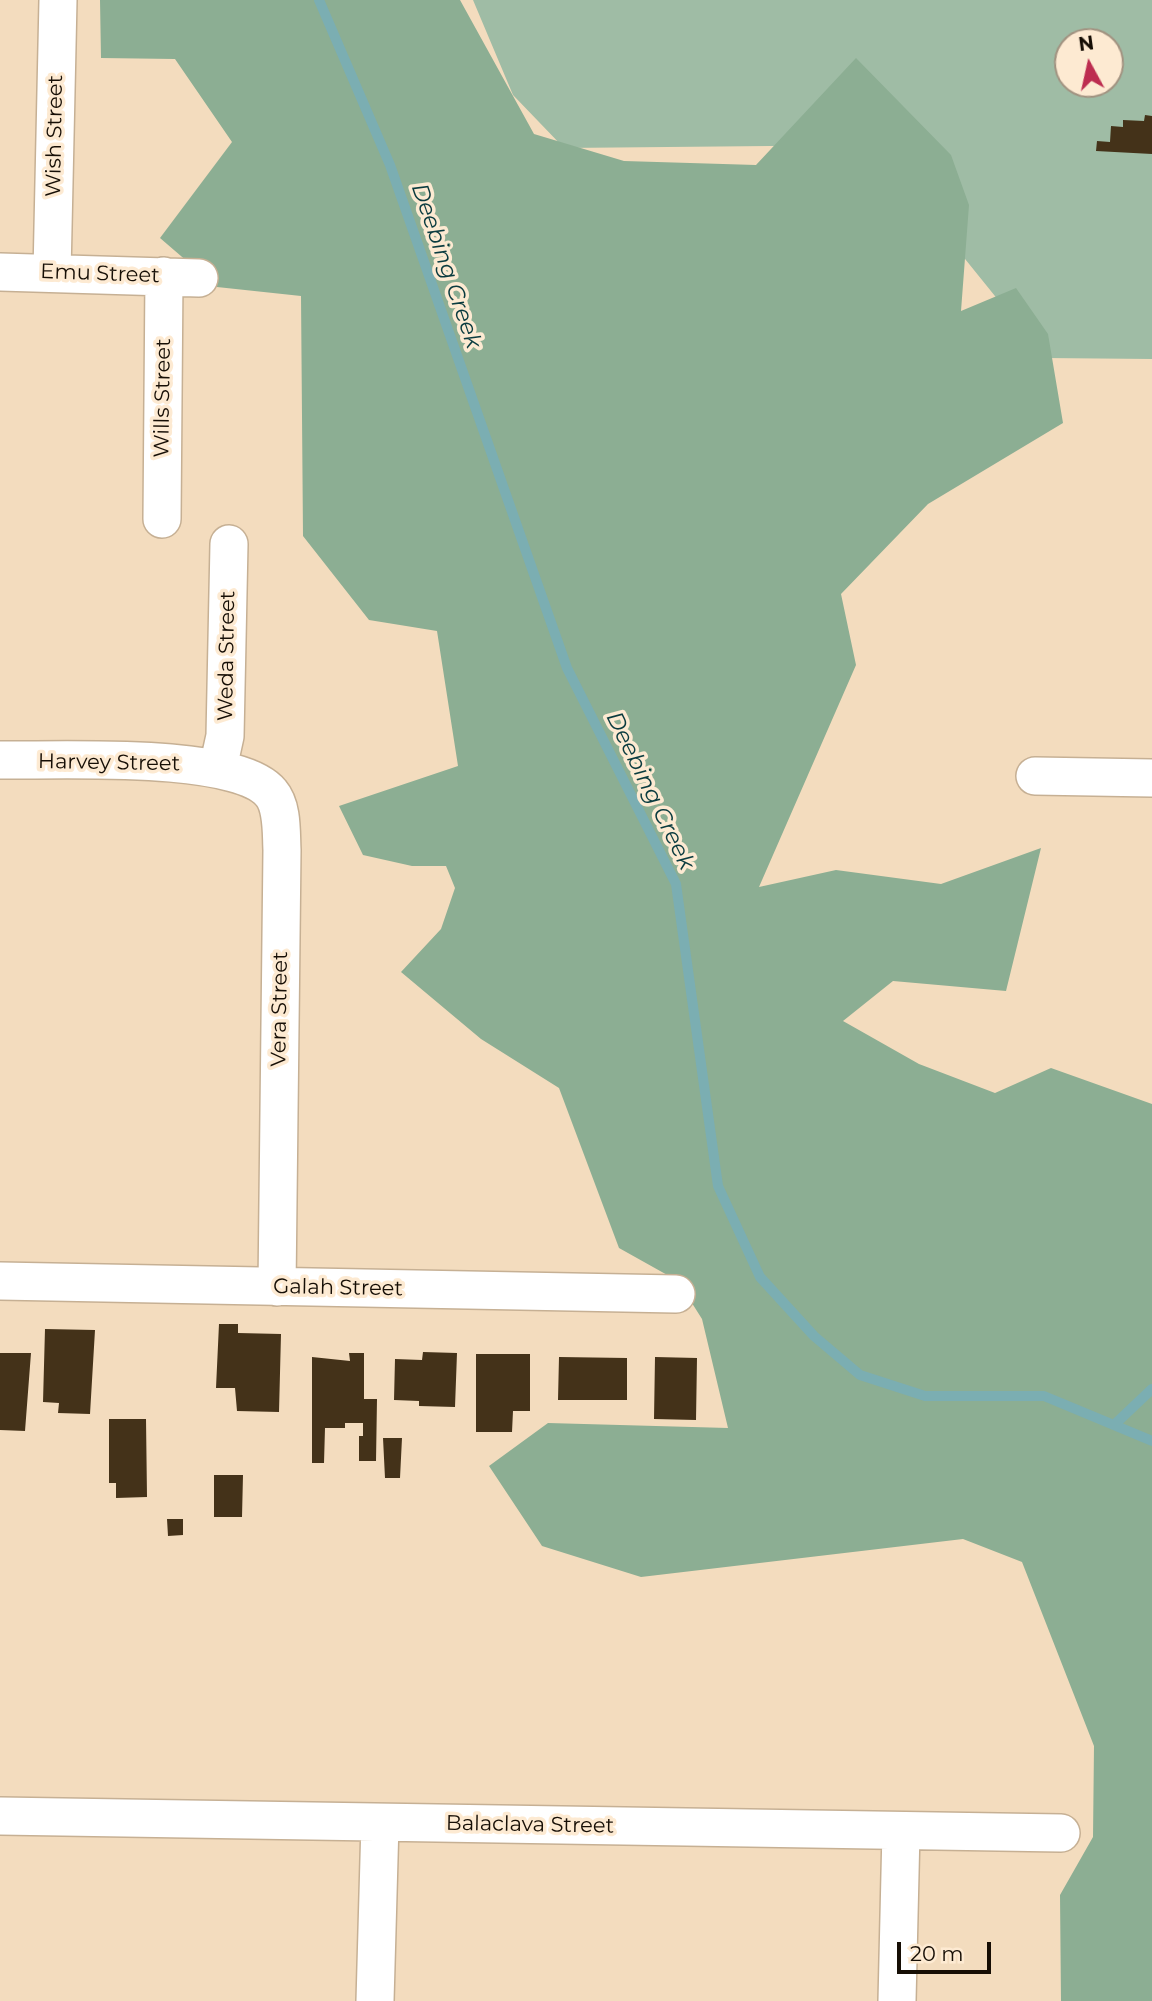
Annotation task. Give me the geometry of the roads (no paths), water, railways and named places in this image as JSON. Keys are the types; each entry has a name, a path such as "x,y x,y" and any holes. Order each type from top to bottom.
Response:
{"street":[{"name":"Wish Street","path":"52,273 58,0"},
{"name":"Emu Street","path":"0,272 182,277"},
{"name":"Wills Street","path":"162,519 182,277"},
{"name":"Weda Street","path":"218,768 225,736 229,544"},
{"name":"Harvey Street","path":"0,760 193,764 218,768"},
{"name":"Vera Street","path":"218,768 251,779 271,793 280,815 282,850 277,1287"},
{"path":"1035,776 1152,778"},
{"name":"Galah Street","path":"0,1282 676,1294"},
{"name":"Balaclava Street","path":"0,1816 1061,1833"},
{"path":"375,2001 380,1823"},
{"path":"897,2001 901,1831"}],"waterway":[{"name":"Deebing Creek","path":"319,0 390,165 567,668 676,884 718,1186 760,1277 814,1336 860,1375 925,1396 1044,1396 1152,1441"},
{"path":"1114,1425 1152,1389"}]}
